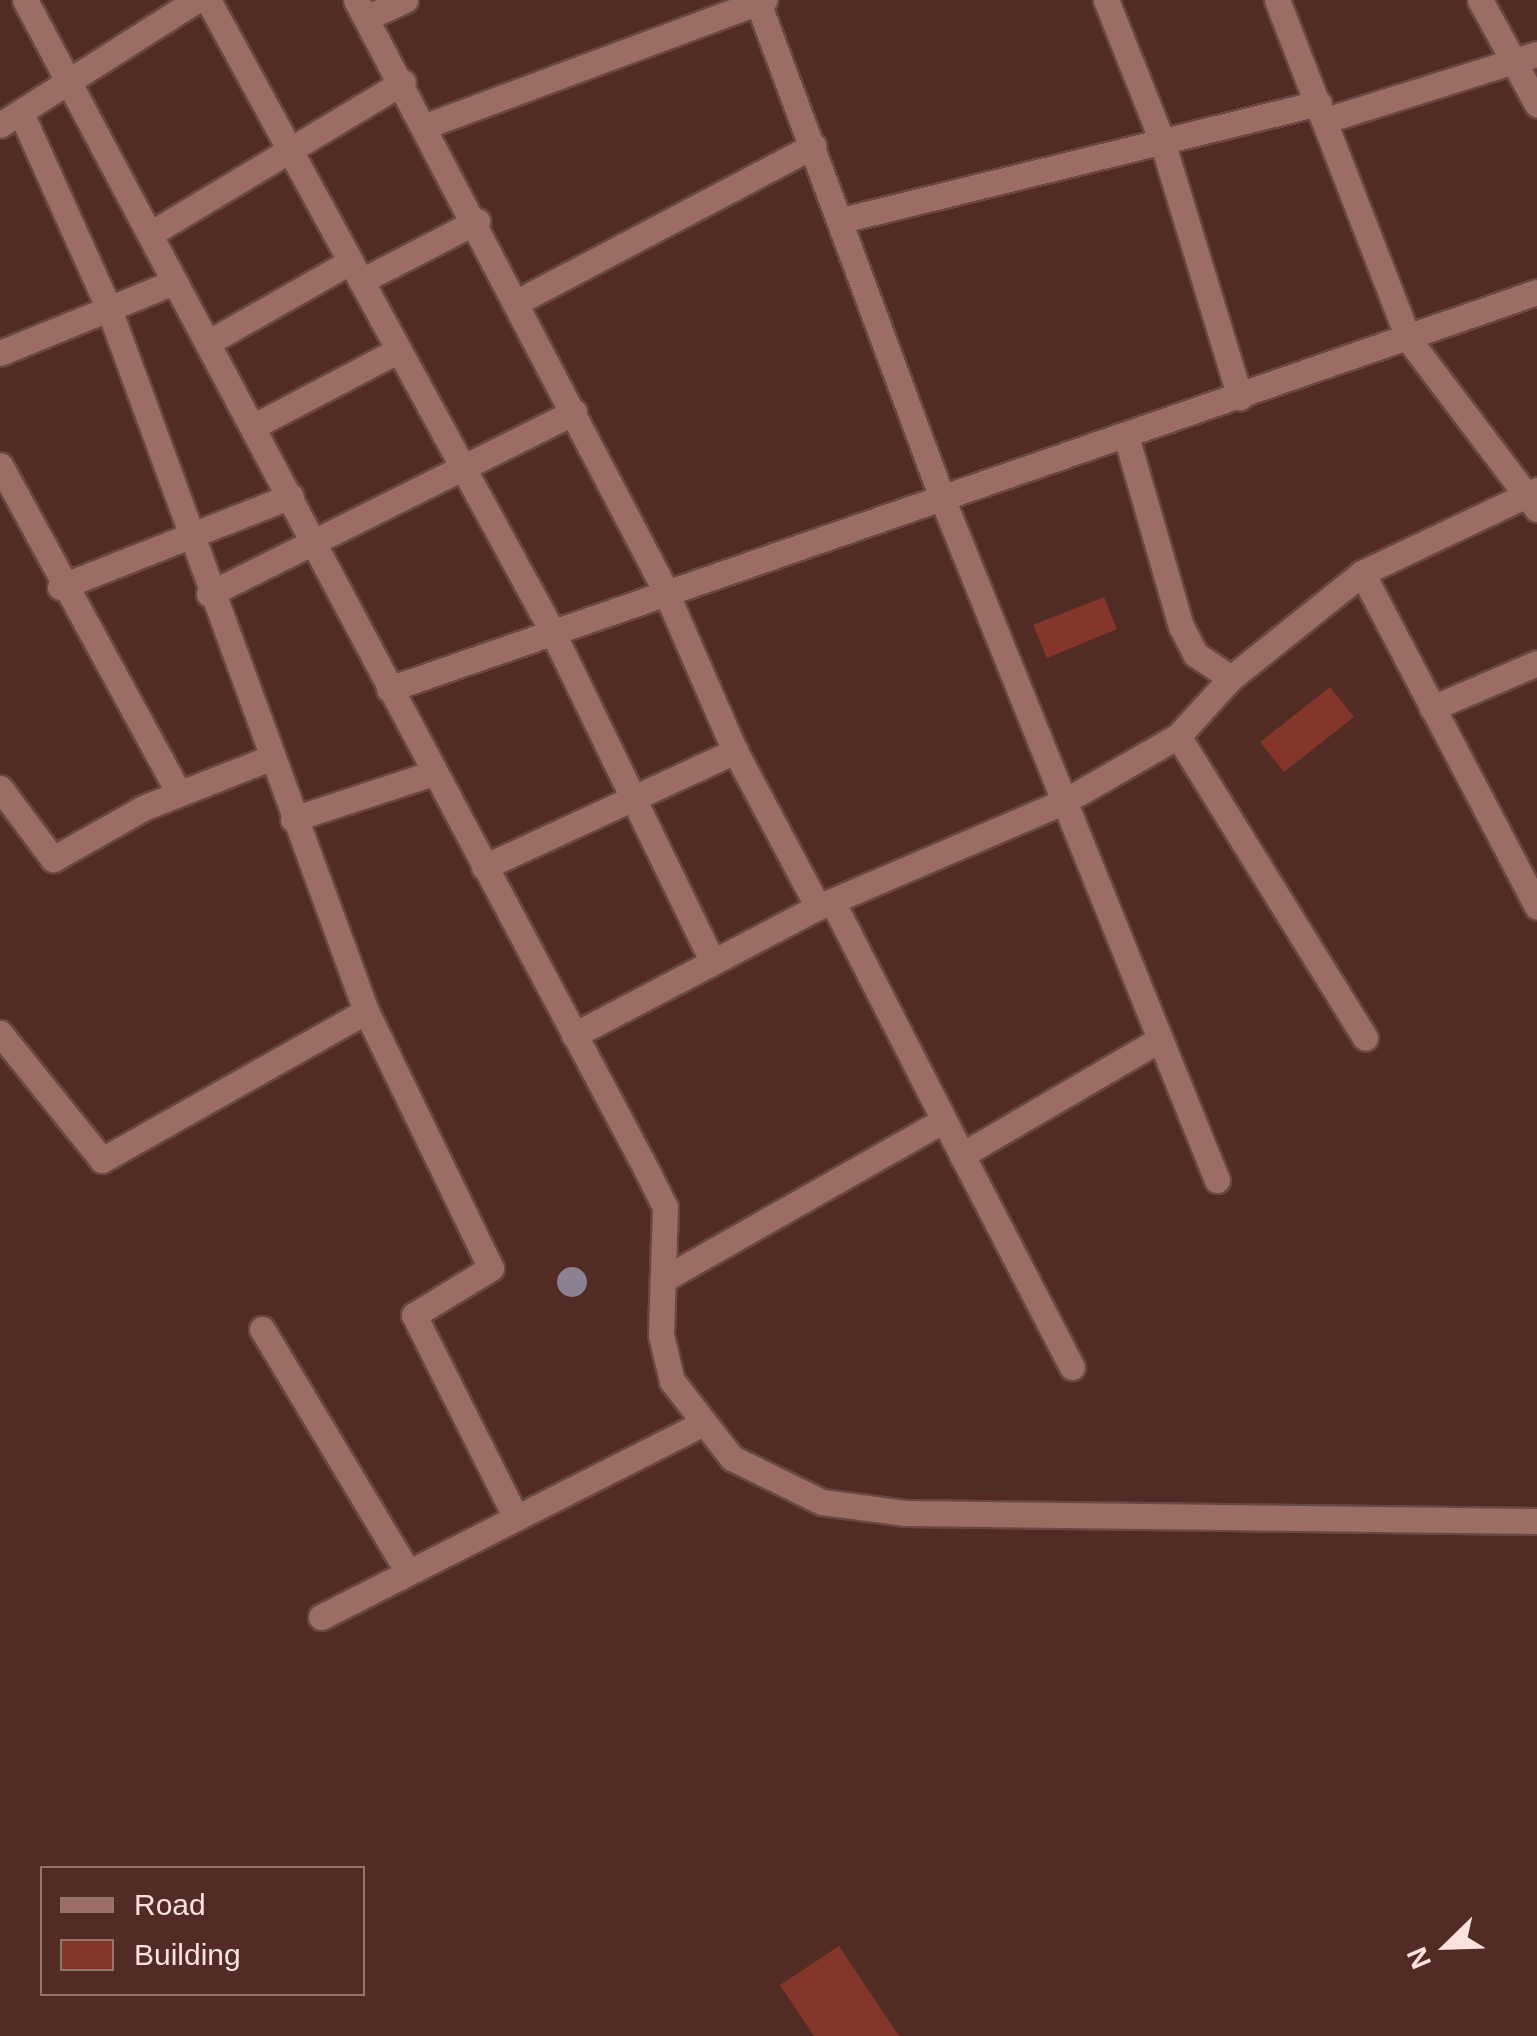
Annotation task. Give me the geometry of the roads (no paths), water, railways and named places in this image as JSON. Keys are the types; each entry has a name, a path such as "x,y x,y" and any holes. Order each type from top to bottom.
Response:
{"street":[{"path":"25,0 174,282 256,425 433,773 664,1207 660,1335 672,1381 699,1425 771,1484 906,1513 1537,1521"},
{"path":"196,0 10,119 109,309 208,594 366,1010 491,1268 414,1315 516,1518"},
{"path":"208,0 552,631 627,800 714,962"},
{"path":"405,0 361,9 428,125 664,588 735,751 825,904 1072,1367"},
{"path":"1106,0 1162,141 1240,397"},
{"path":"574,1035 825,904 1066,801 1178,736 1230,678 1362,573 1534,498 1409,340 1276,0"},
{"path":"1480,0 1510,63 1537,104"},
{"path":"428,125 760,1 944,503 1217,1180"},
{"path":"842,220 1162,141 1322,111 1537,54"},
{"path":"150,234 403,82"},
{"path":"517,302 813,146"},
{"path":"209,342 356,272 477,221"},
{"path":"0,353 174,282"},
{"path":"389,688 664,588 944,503 1537,292"},
{"path":"256,425 399,350"},
{"path":"208,594 574,412"},
{"path":"1126,436 1180,626 1195,654 1230,678"},
{"path":"0,465 60,587 179,793"},
{"path":"60,587 291,496"},
{"path":"1362,573 1537,907"},
{"path":"1432,708 1537,663"},
{"path":"1178,736 1365,1038"},
{"path":"484,867 735,751"},
{"path":"0,788 53,859 179,793 270,758"},
{"path":"293,819 433,773"},
{"path":"0,1033 102,1160 366,1010"},
{"path":"962,1155 1159,1040"},
{"path":"664,1279 940,1122"},
{"path":"262,1329 408,1572"},
{"path":"321,1617 699,1425"}]}
